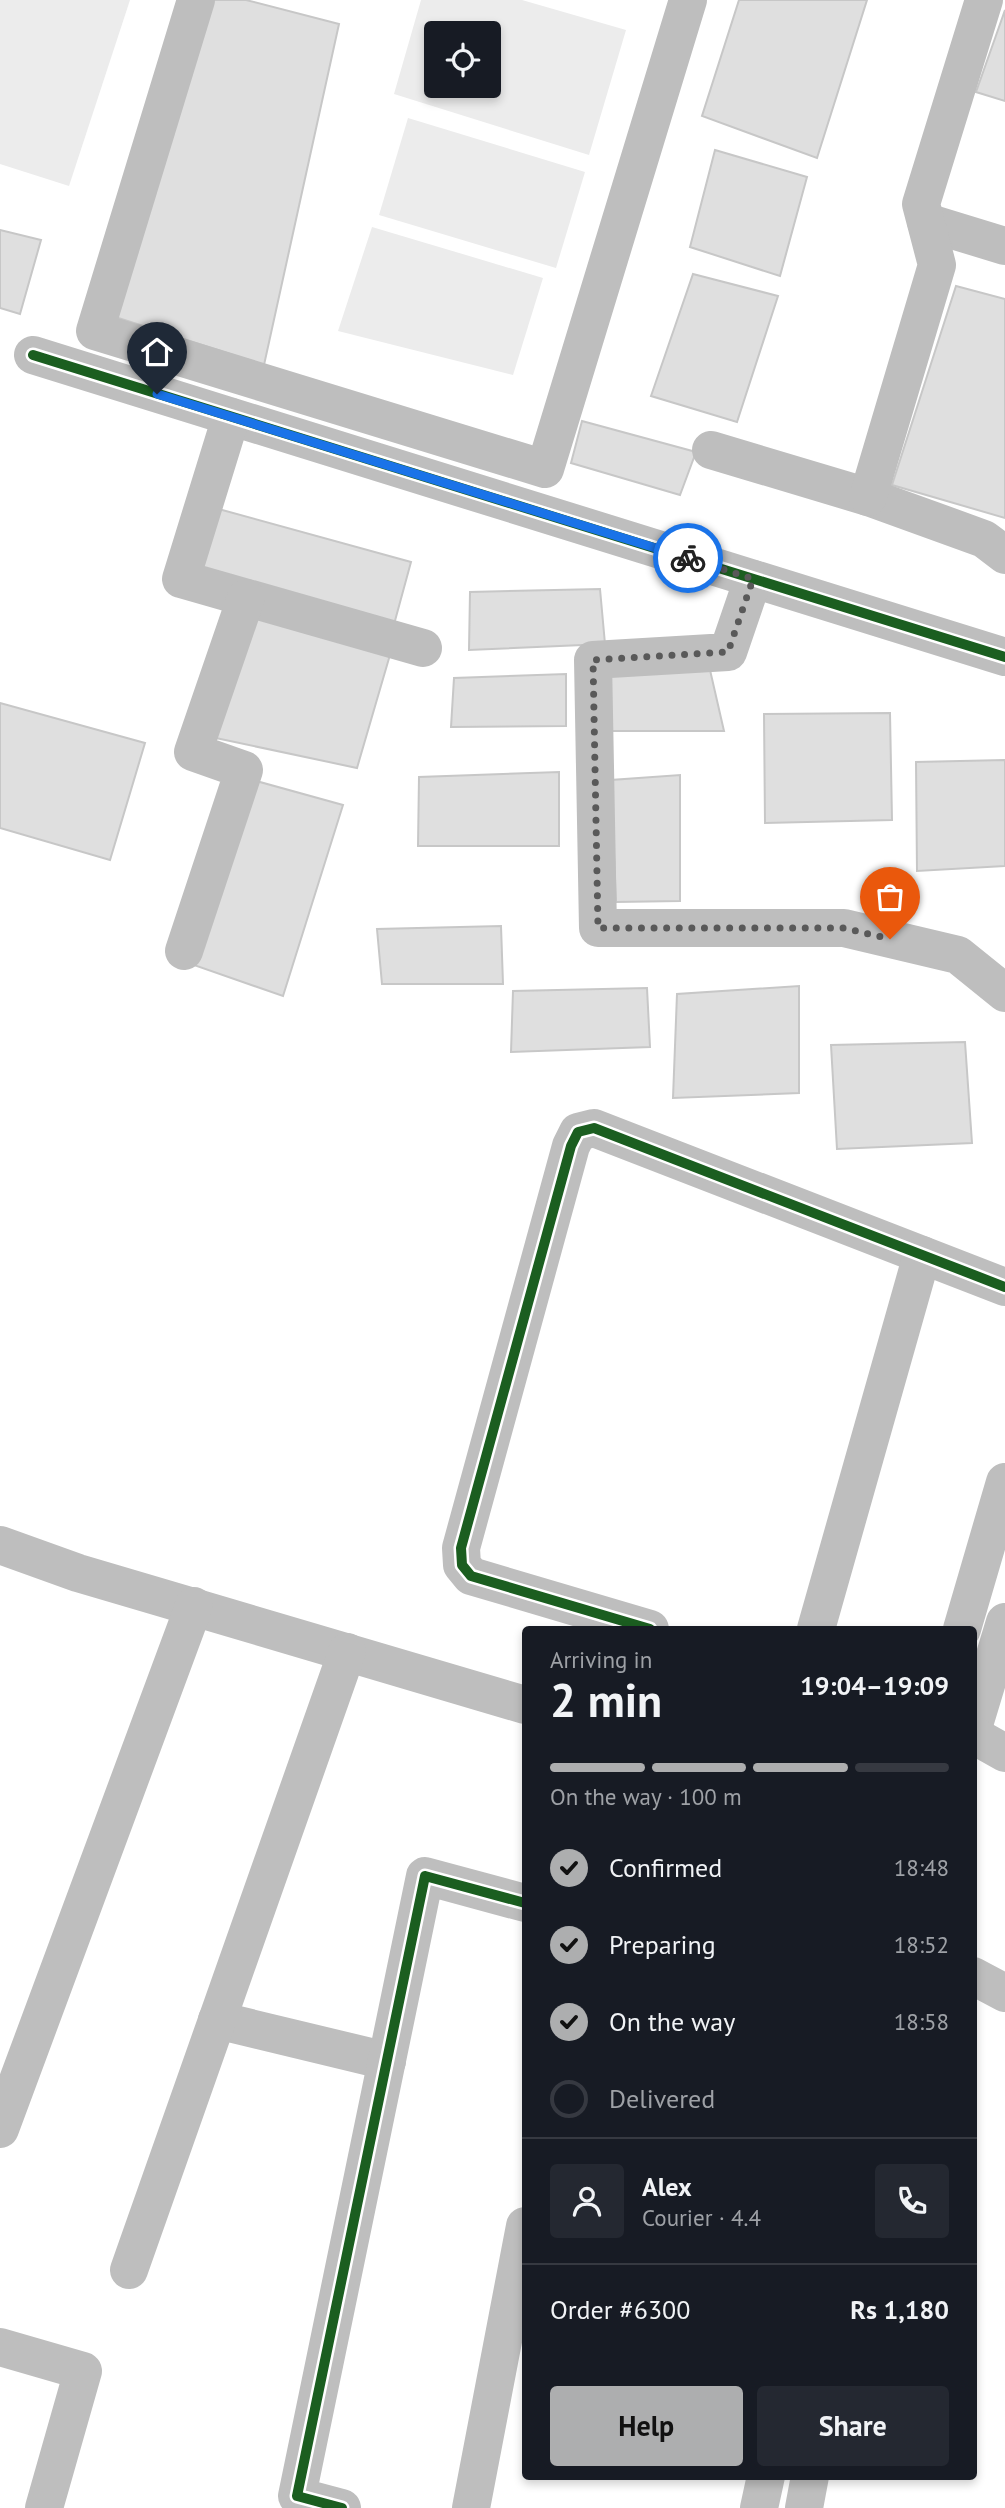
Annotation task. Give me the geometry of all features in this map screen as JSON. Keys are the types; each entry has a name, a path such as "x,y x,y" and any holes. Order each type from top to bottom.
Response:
{"street":[{"path":"196,0 95,331 545,469 688,0"},
{"path":"868,497 937,265 921,204 984,0"},
{"path":"926,222 1005,246"},
{"path":"33,355 1005,657"},
{"path":"231,416 181,579 423,648"},
{"path":"711,450 868,497 984,539 1005,555"},
{"path":"753,579 728,652 593,660 598,928 844,928 958,955 1005,993"},
{"path":"184,951 244,770 194,752 246,597"},
{"path":"640,1626 471,1576 463,1565 461,1548 571,1146 578,1132 594,1128 1005,1287"},
{"path":"817,1626 922,1255"},
{"path":"963,1626 1005,1482"},
{"path":"0,1545 78,1573 522,1704"},
{"path":"0,2129 194,1606"},
{"path":"977,1715 1005,1622"},
{"path":"130,2270 347,1652"},
{"path":"977,1737 1005,1753"},
{"path":"342,2508 297,2496 425,1876 522,1902"},
{"path":"977,1978 1005,1993"},
{"path":"217,2020 387,2061"},
{"path":"471,2508 522,2243"},
{"path":"0,2347 83,2371 44,2508"},
{"path":"759,2508 765,2480"},
{"path":"803,2508 809,2480"}],"shaded area":[{"path":"0,0 130,0 69,186 0,164"},
{"path":"421,0 522,0 626,30 589,155 394,94"},
{"path":"408,118 585,172 556,268 379,215"},
{"path":"372,227 543,278 513,375 338,331"}],"building":[{"path":"204,0 246,0 339,24 264,365 109,315"},
{"path":"739,0 867,0 817,158 702,116"},
{"path":"1005,10 1005,101 976,92"},
{"path":"715,150 807,177 780,276 690,247"},
{"path":"0,230 41,240 20,314 0,308"},
{"path":"693,274 778,296 737,422 651,396"},
{"path":"956,286 1005,299 1005,518 892,485"},
{"path":"582,421 696,452 680,495 571,463"},
{"path":"215,508 411,562 393,628 196,571"},
{"path":"600,589 605,644 469,650 470,592"},
{"path":"257,612 392,648 357,768 211,737"},
{"path":"710,670 724,731 605,731 602,674"},
{"path":"566,674 566,726 451,727 454,678"},
{"path":"0,703 145,743 110,860 0,828"},
{"path":"890,713 892,820 765,823 764,714"},
{"path":"1005,760 1005,866 917,871 916,762"},
{"path":"559,772 559,846 418,846 419,777"},
{"path":"680,775 680,901 616,902 611,780"},
{"path":"249,779 343,805 283,996 188,963"},
{"path":"501,926 503,984 382,984 377,929"},
{"path":"799,986 799,1093 673,1098 677,994"},
{"path":"647,988 650,1047 511,1052 513,991"},
{"path":"965,1042 972,1143 837,1149 831,1045"}],"cycle path":[{"path":"33,355 1005,657"},
{"path":"640,1626 471,1576 462,1565 461,1548 571,1146 578,1132 594,1128 1005,1287"},
{"path":"342,2508 297,2496 425,1876 522,1902"}],"way so far":[{"path":"688,558 753,579 728,652 593,660 598,928 844,928 890,939"}],"route":[{"path":"157,394 688,558"}]}
